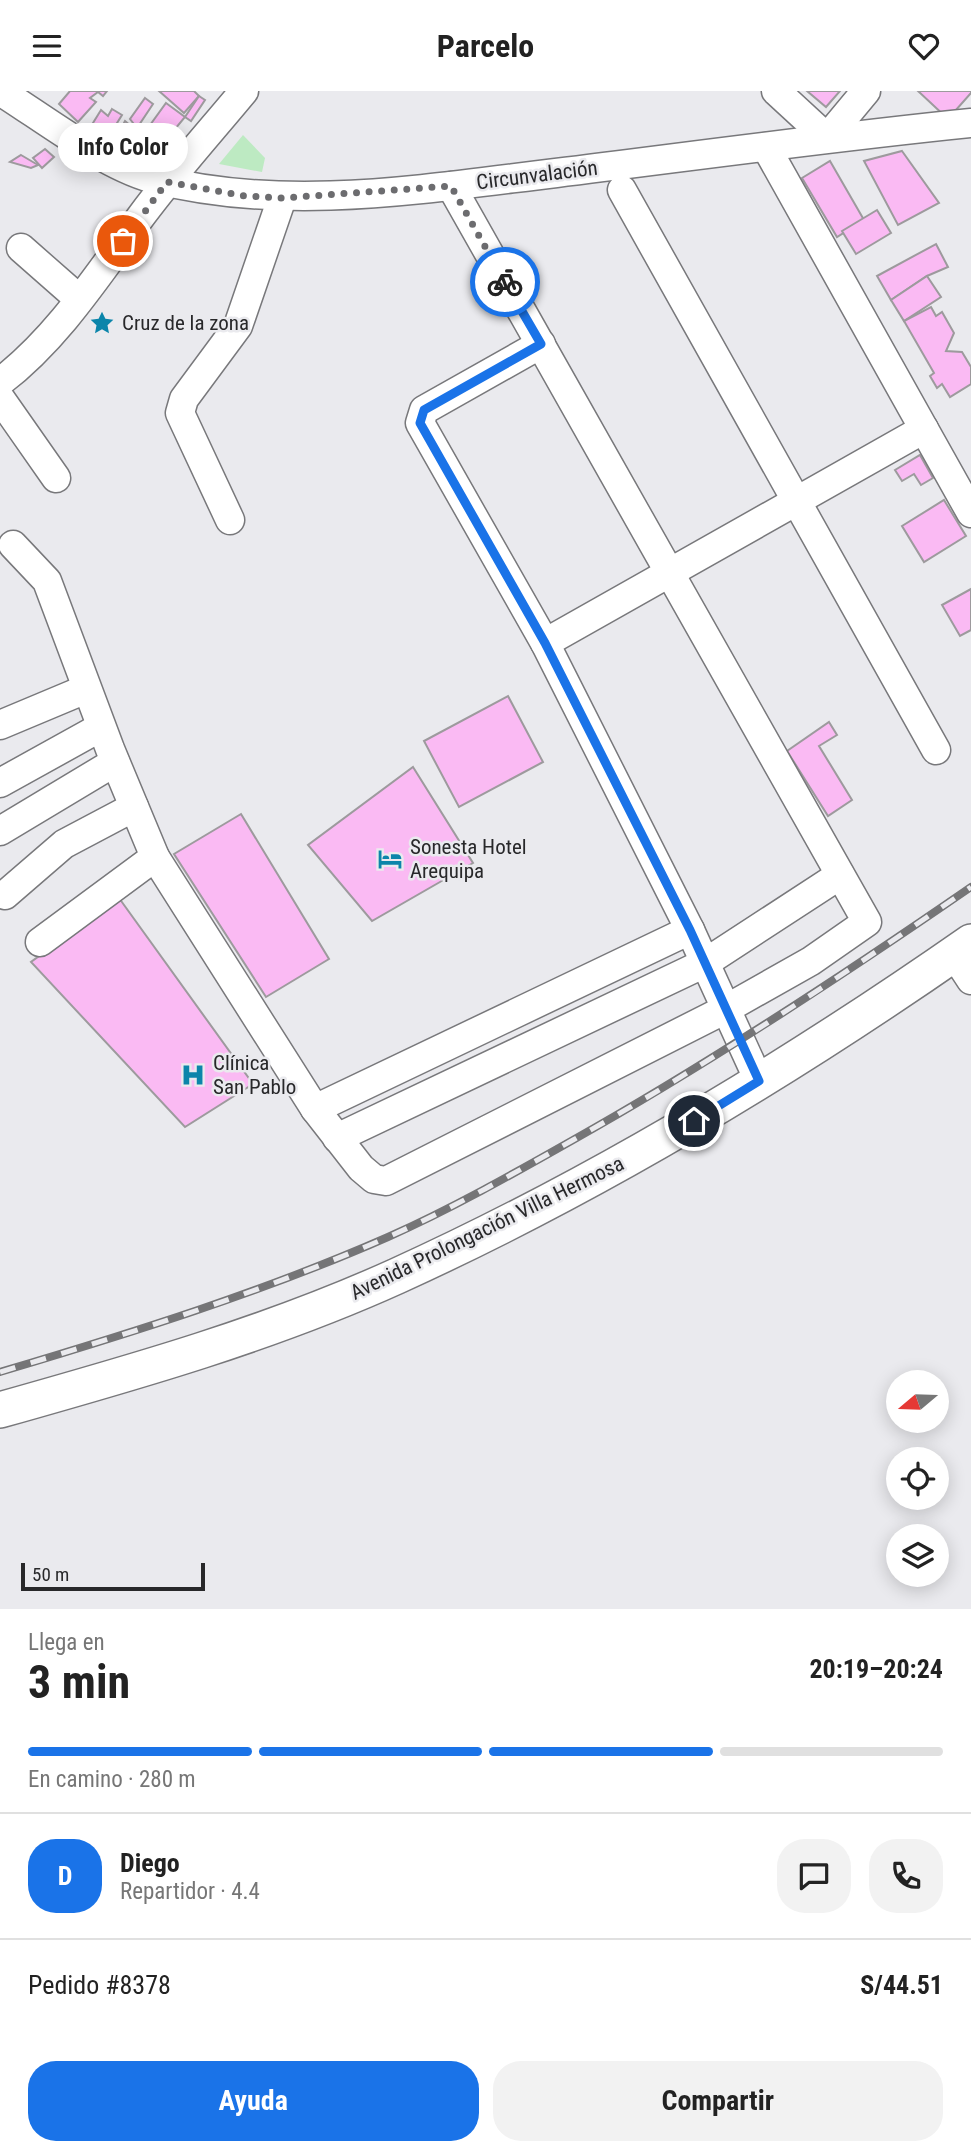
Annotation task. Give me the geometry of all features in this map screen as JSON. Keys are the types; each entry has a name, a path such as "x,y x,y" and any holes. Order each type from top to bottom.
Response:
{"main road":[{"name":"Avenida Prolongación Villa Hermosa","path":"0,1410 208,1349 397,1276 574,1191 965,959"}],"street":[{"name":"Circunvalación","path":"0,91 124,168 167,182 245,196 282,198 451,186 827,138 971,123"},
{"path":"0,381 26,362 79,299 167,182 244,91"},
{"path":"776,91 827,138 866,91"},
{"path":"766,147 971,513"},
{"path":"13,545 47,581 86,689 155,857 315,1109 374,1179 386,1181 726,1009 811,961 867,922 451,186"},
{"path":"622,190 936,750"},
{"path":"230,520 180,413 184,399 238,326 282,198"},
{"path":"21,248 79,299"},
{"path":"541,344 424,410 420,423 545,643 690,930 696,968 726,1009 759,1081"},
{"path":"0,398 56,478"},
{"path":"545,643 923,429"},
{"path":"0,725 86,689"},
{"path":"0,783 101,727"},
{"path":"0,831 115,762"},
{"path":"5,895 64,844 134,807"},
{"path":"40,942 155,857"},
{"path":"337,1138 696,968 840,875"},
{"path":"315,1109 690,930"},
{"path":"653,949 696,968"}],"green space":[{"path":"243,135 265,158 262,172 219,164"}],"building":[{"path":"70,91 107,91 103,96 98,92 90,98 96,102 78,122 59,104"},
{"path":"159,91 194,91 199,96 184,113"},
{"path":"807,91 840,91 826,107"},
{"path":"918,91 971,91 971,93 948,119"},
{"path":"199,96 205,100 191,121 185,117"},
{"path":"145,98 153,104 137,128 130,119"},
{"path":"166,103 185,117 161,146 145,132"},
{"path":"112,109 122,115 107,139 88,131 101,110 108,116"},
{"path":"125,121 139,133 127,152 112,145"},
{"path":"139,133 164,153 154,167 127,152"},
{"path":"45,149 54,157 42,168 33,158"},
{"path":"902,151 939,203 898,225 864,161"},
{"path":"21,155 38,165 31,168 10,162"},
{"path":"830,161 864,220 837,237 802,178"},
{"path":"877,210 891,233 856,254 842,231"},
{"path":"936,244 948,267 927,276 891,300 877,276"},
{"path":"927,276 941,297 904,321 891,300"},
{"path":"931,307 936,316 942,312 954,333 946,351 962,352 971,367 971,384 950,397 942,384 937,388 930,376 934,373 904,321"},
{"path":"920,455 933,478 921,485 914,474 902,481 895,470"},
{"path":"944,500 966,536 924,562 902,526"},
{"path":"971,589 971,630 960,636 942,605"},
{"path":"508,696 543,762 459,807 424,741"},
{"path":"829,722 837,735 819,746 852,800 828,816 787,751"},
{"path":"413,767 473,863 372,921 308,845"},
{"path":"241,814 329,959 266,997 174,854"},
{"path":"119,898 253,1084 185,1127 31,962"}],"railway":[{"path":"0,1372 245,1294 341,1257 435,1215 528,1166 675,1081 825,986 971,887"}],"way so far":[{"path":"123,241 167,182 245,196 282,198 451,186 505,282"}],"place":[{"name":"Info Color","path":"123,241"},
{"name":"Cruz de la zona","path":"102,323"},
{"name":"Sonesta Hotel Arequipa","path":"390,859"},
{"name":"Clínica San Pablo","path":"193,1075"}],"route":[{"path":"505,282 541,344 424,410 420,423 545,643 690,930 759,1081 694,1121"}]}
